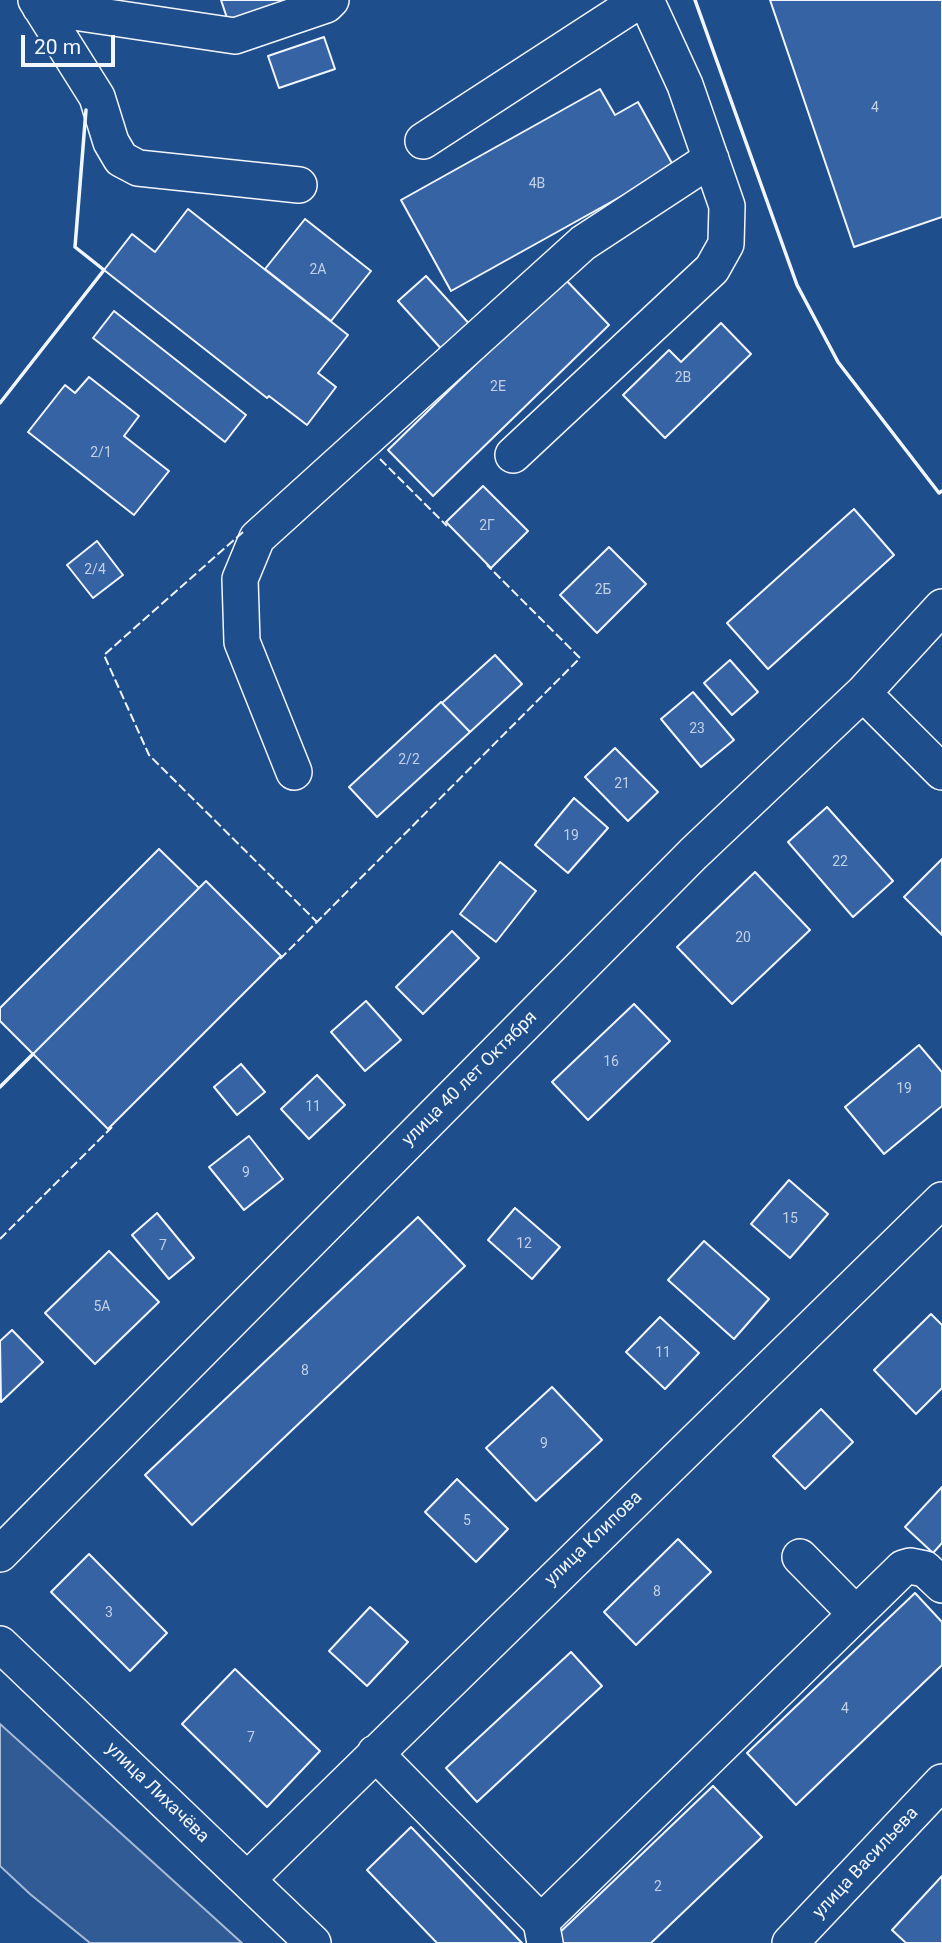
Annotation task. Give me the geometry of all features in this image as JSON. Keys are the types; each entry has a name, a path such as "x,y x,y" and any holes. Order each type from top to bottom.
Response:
{"street":[{"path":"46,2 235,36 326,5 331,0"},
{"path":"423,141 640,0"},
{"path":"513,455 712,270 726,244 727,206 685,85 646,0"},
{"path":"46,2 97,97 111,142 121,159 138,168 299,185"},
{"path":"294,772 242,642 240,579 257,538 583,243 710,159"},
{"name":"улица 40 лет Октября","path":"0,1554 693,854 863,692 942,607"},
{"path":"863,692 942,772"},
{"name":"улица Клипова","path":"247,1880 942,1200"},
{"path":"800,1557 856,1614"},
{"path":"375,1752 543,1932 903,1568 911,1566 925,1569 942,1585"},
{"name":"улица Лихачёва","path":"0,1644 313,1943"},
{"name":"улица Васильева","path":"790,1943 942,1782"}],"shaded area":[{"path":"0,1724 242,1943 90,1943 30,1894 0,1866"}],"building":[{"path":"221,0 289,0 228,21"},
{"path":"770,0 942,0 942,217 854,247"},
{"path":"324,37 335,69 279,88 268,56"},
{"path":"600,89 615,115 638,102 674,167 451,291 401,200"},
{"path":"188,209 348,335 318,373 336,387 307,425 269,396 267,398 104,270 132,234 155,252"},
{"path":"305,219 371,271 331,321 265,269"},
{"path":"426,276 473,328 445,353 398,301"},
{"path":"564,278 609,325 433,496 388,450"},
{"path":"114,311 246,415 225,442 93,338"},
{"path":"721,323 751,354 665,438 623,395 669,350 681,362"},
{"path":"89,377 139,416 124,436 169,471 134,515 28,432 65,385 75,393"},
{"path":"483,486 528,531 491,568 446,522"},
{"path":"854,509 894,555 768,669 727,623"},
{"path":"97,541 123,575 93,598 67,565"},
{"path":"609,547 646,584 597,633 560,595"},
{"path":"495,655 522,684 470,732 442,703"},
{"path":"730,660 758,692 732,715 704,683"},
{"path":"693,692 734,740 701,767 661,719"},
{"path":"441,702 470,732 377,817 349,787"},
{"path":"615,748 658,792 628,821 585,777"},
{"path":"574,798 608,828 568,873 535,845"},
{"path":"827,807 893,881 853,917 788,842"},
{"path":"159,849 199,888 33,1054 0,1021 0,1008"},
{"path":"942,859 942,935 904,897"},
{"path":"500,862 536,891 496,942 460,914"},
{"path":"755,872 810,930 732,1004 677,947"},
{"path":"206,881 281,956 108,1129 33,1054"},
{"path":"452,931 479,958 423,1014 396,987"},
{"path":"366,1001 401,1040 365,1071 331,1032"},
{"path":"634,1004 670,1041 588,1120 552,1082"},
{"path":"919,1045 942,1072 942,1106 884,1154 845,1107"},
{"path":"241,1064 265,1092 237,1115 214,1087"},
{"path":"317,1075 345,1105 309,1139 281,1109"},
{"path":"249,1136 283,1179 244,1210 209,1167"},
{"path":"789,1180 828,1214 790,1258 751,1224"},
{"path":"515,1208 560,1247 532,1279 488,1240"},
{"path":"157,1213 194,1258 169,1279 132,1235"},
{"path":"418,1217 465,1266 192,1525 145,1475"},
{"path":"704,1241 769,1299 734,1339 668,1280"},
{"path":"109,1251 159,1302 95,1364 45,1313"},
{"path":"931,1314 942,1325 942,1388 916,1414 874,1370"},
{"path":"660,1317 699,1353 665,1389 626,1352"},
{"path":"12,1330 43,1362 1,1402 0,1341"},
{"path":"552,1387 602,1440 536,1501 486,1448"},
{"path":"821,1409 853,1442 805,1489 773,1456"},
{"path":"457,1479 508,1529 476,1562 425,1512"},
{"path":"942,1487 942,1543 933,1553 905,1527"},
{"path":"678,1539 711,1572 636,1645 604,1612"},
{"path":"89,1554 167,1633 130,1671 51,1592"},
{"path":"915,1593 942,1622 942,1665 796,1805 747,1753"},
{"path":"370,1607 408,1642 367,1686 329,1651"},
{"path":"571,1652 602,1686 477,1802 446,1768"},
{"path":"235,1669 320,1751 267,1807 182,1724"},
{"path":"713,1786 762,1837 651,1943 561,1943 555,1937"},
{"path":"411,1827 522,1943 437,1943 367,1870"},
{"path":"942,1876 942,1943 906,1943 892,1930"}],"fence":[{"path":"380,459 447,526"},
{"path":"243,532 104,655 149,755 317,922"},
{"path":"280,959 580,658 487,565"},
{"path":"0,1239 112,1127"}],"wall":[{"path":"695,0 797,285 838,362 939,493 942,491"},
{"path":"0,403 104,270 75,247 86,110"},
{"path":"0,1087 33,1054"}]}
